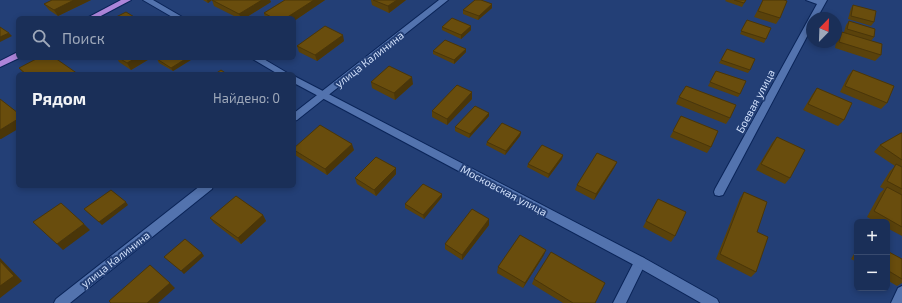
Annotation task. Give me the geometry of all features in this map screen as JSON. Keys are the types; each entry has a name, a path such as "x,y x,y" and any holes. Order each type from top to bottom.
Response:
{"main road":[{"path":"96,16 127,0"},
{"path":"0,64 16,56"}],"street":[{"path":"147,0 176,16"},
{"name":"улица Калинина","path":"296,116 444,0"},
{"path":"810,0 822,2"},
{"name":"Боевая улица","path":"817,12 822,2"},
{"name":"Боевая улица","path":"719,192 806,32"},
{"path":"259,60 280,72"},
{"name":"Московская улица","path":"296,80 640,262 713,303"},
{"name":"улица Калинина","path":"60,303 205,188"},
{"path":"618,303 640,262"},
{"path":"897,303 902,292"}],"building":[{"path":"52,0 74,0 54,10 44,4"},
{"path":"212,0 262,0 239,14"},
{"path":"285,0 314,0 289,16 269,16 264,13"},
{"path":"373,0 397,0 388,6"},
{"path":"475,0 481,0 492,4 479,16 463,10"},
{"path":"734,0 746,0 744,3"},
{"path":"763,0 787,1 780,18 758,11"},
{"path":"853,5 876,11 874,22 851,16"},
{"path":"126,12 133,16 118,16"},
{"path":"452,18 471,26 461,35 442,27"},
{"path":"747,20 771,28 766,39 741,31"},
{"path":"849,21 875,29 874,37 847,29"},
{"path":"325,26 343,35 315,55 297,46"},
{"path":"0,27 9,33 0,37"},
{"path":"842,32 882,44 881,55 842,43"},
{"path":"445,40 466,49 454,60 433,51"},
{"path":"727,49 755,59 750,70 721,60"},
{"path":"34,60 58,60 75,72 24,72 19,68"},
{"path":"122,60 132,60 127,63"},
{"path":"159,60 184,60 171,68"},
{"path":"389,66 412,77 394,93 371,82"},
{"path":"853,70 894,86 887,103 845,86"},
{"path":"716,71 746,81 740,94 710,82"},
{"path":"457,85 472,92 447,119 432,111"},
{"path":"686,86 736,105 730,118 679,97"},
{"path":"817,88 852,103 844,120 808,104"},
{"path":"0,99 16,111 16,120 0,130"},
{"path":"475,106 489,113 470,134 455,127"},
{"path":"681,116 718,131 711,147 673,131"},
{"path":"502,123 521,132 506,151 487,142"},
{"path":"320,125 352,144 325,169 296,151 296,146"},
{"path":"902,133 902,160 880,145"},
{"path":"777,137 805,150 790,178 761,164"},
{"path":"542,145 563,155 549,174 528,164"},
{"path":"597,153 617,162 596,194 577,185"},
{"path":"376,157 396,168 374,190 355,178"},
{"path":"896,164 902,167 902,189 887,181"},
{"path":"423,184 442,194 423,215 405,204"},
{"path":"887,187 902,195 902,227 890,219 874,211"},
{"path":"111,190 126,202 99,222 84,209"},
{"path":"744,192 767,202 757,232 768,237 756,272 720,254"},
{"path":"236,196 263,215 238,238 210,218"},
{"path":"658,199 686,212 675,236 646,221"},
{"path":"61,203 84,224 57,244 33,222"},
{"path":"472,209 489,219 462,255 445,244"},
{"path":"520,235 546,250 525,283 498,267"},
{"path":"185,239 202,253 181,271 164,257"},
{"path":"551,252 605,283 595,303 573,303 534,279"},
{"path":"890,253 902,259 902,279 890,272"},
{"path":"0,261 14,276 0,286"},
{"path":"150,265 170,283 147,303 111,303 109,301"}]}
